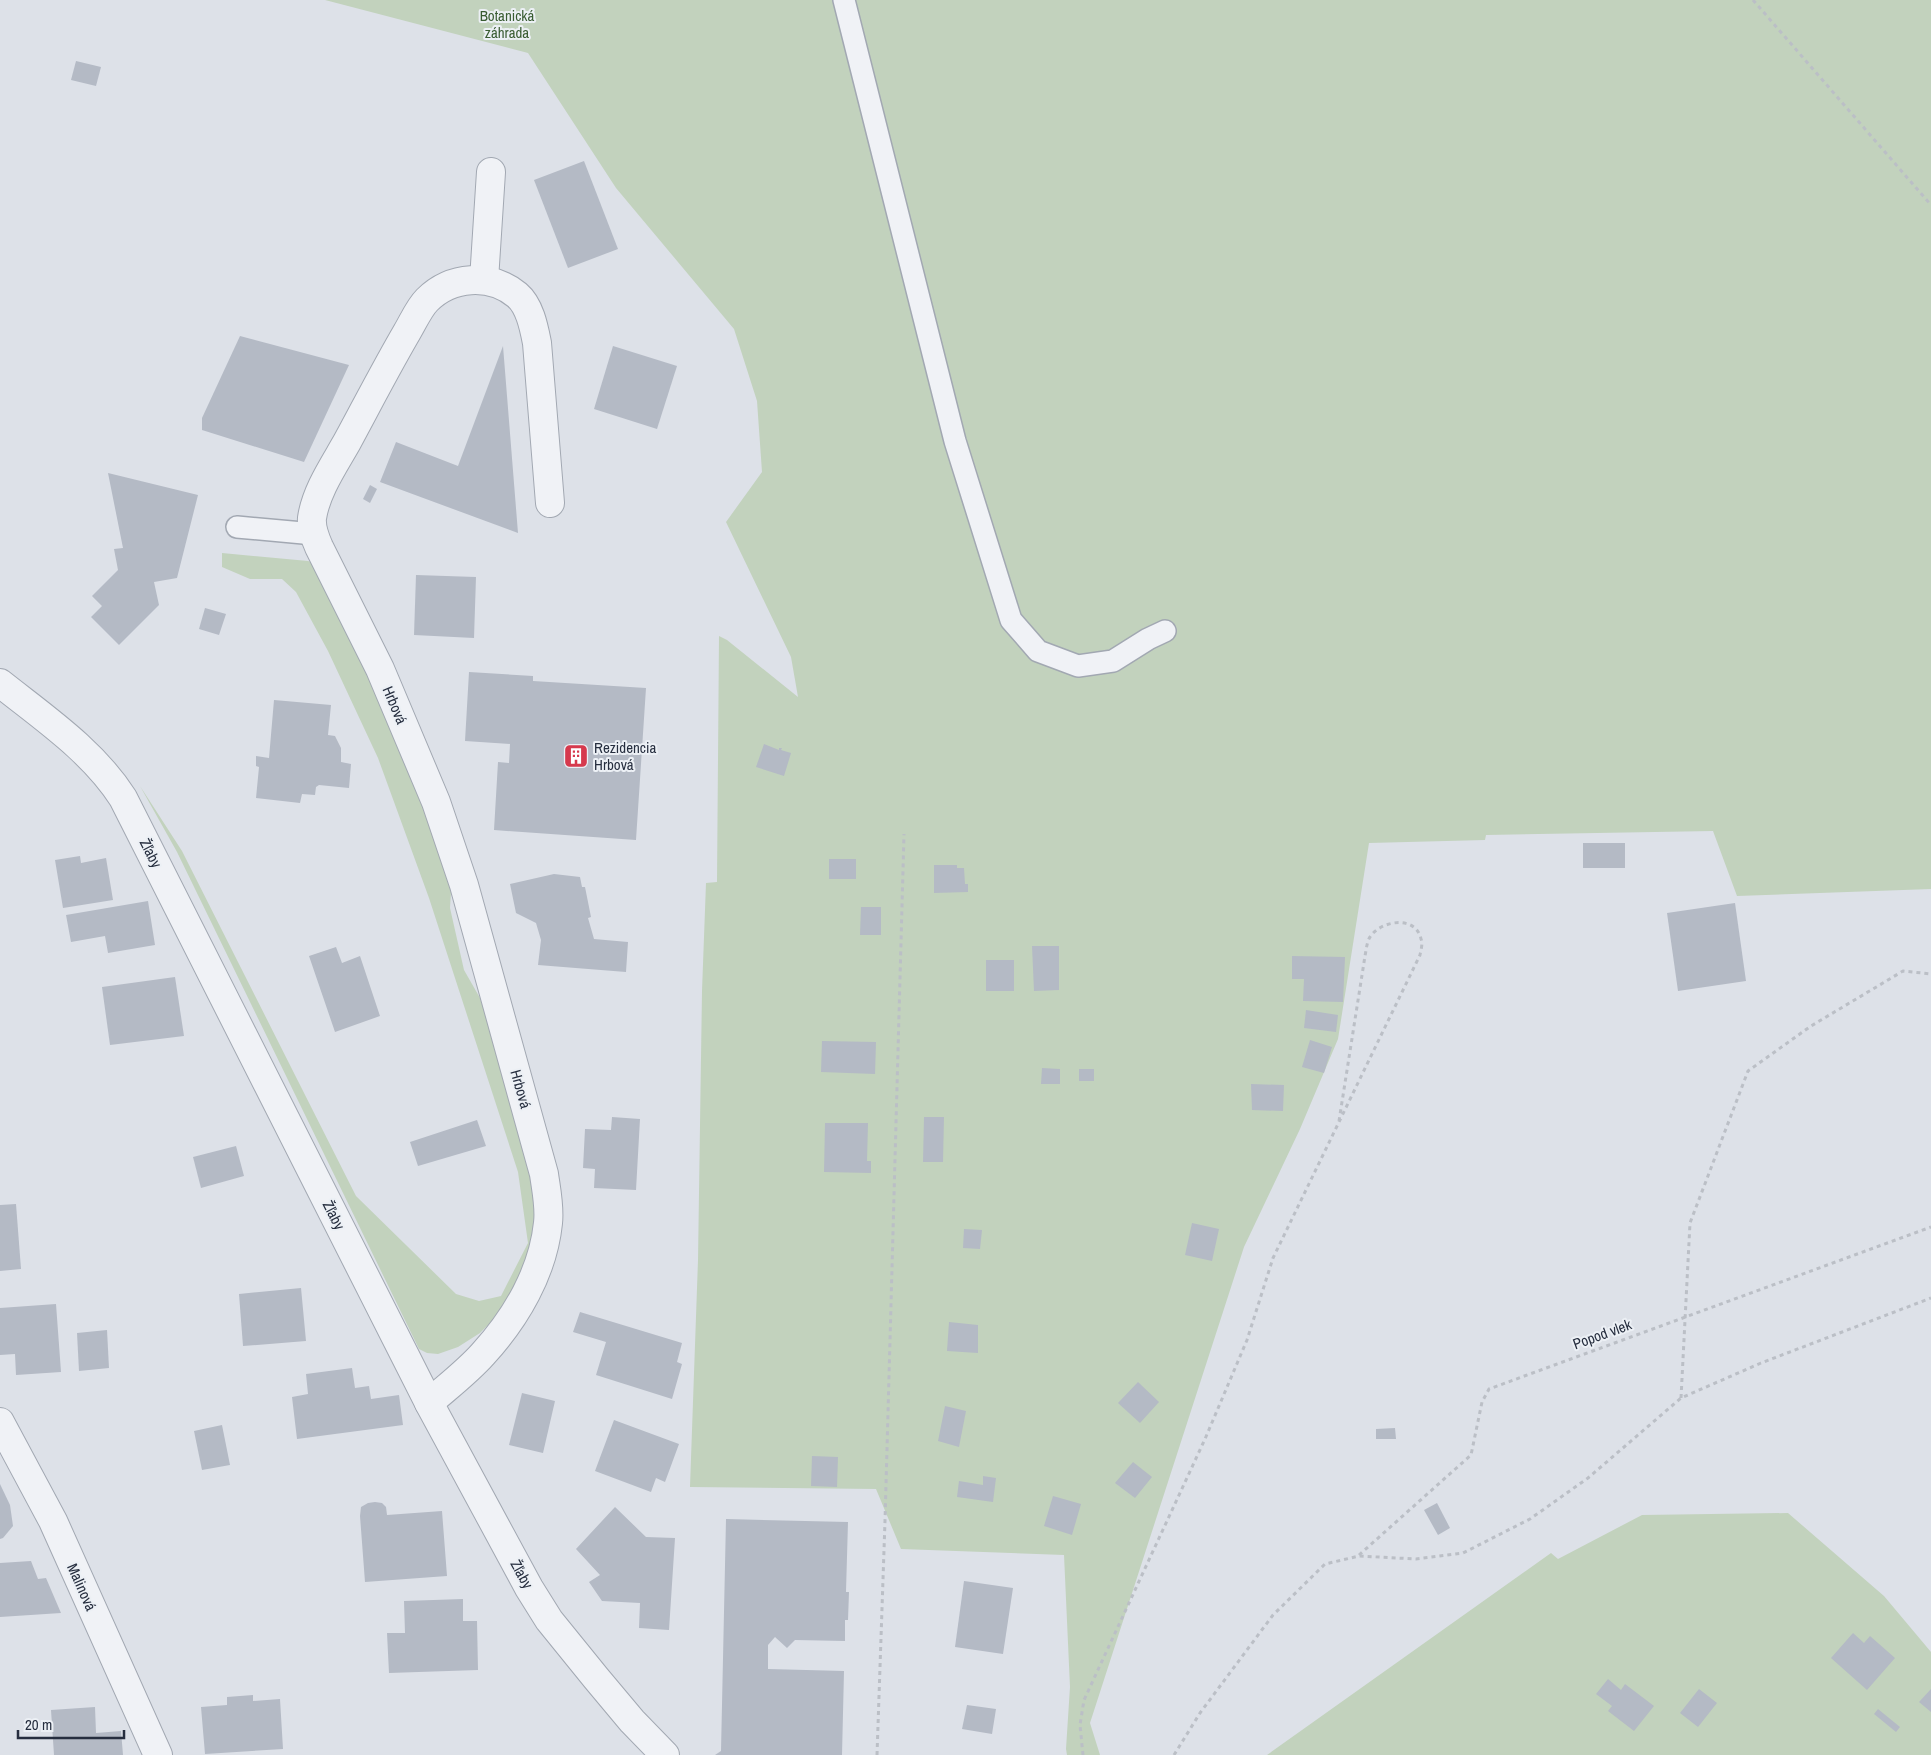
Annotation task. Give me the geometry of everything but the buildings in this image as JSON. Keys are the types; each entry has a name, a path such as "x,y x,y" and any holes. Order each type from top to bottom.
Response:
{"street":[{"path":"484,280 491,172"},
{"name":"Hrbová","path":"429,1403 483,1354 515,1313 531,1282 543,1254 549,1221 544,1174 464,885 436,802 380,669 314,534 312,518 321,490 397,349 426,301 445,286 465,280 484,280 499,285 518,296 528,312 534,327 550,503"},
{"name":"Žľaby","path":"0,683 95,762 111,780 123,798 429,1403 529,1588 549,1620 632,1721 665,1755"},
{"name":"Malinová","path":"0,1422 52,1521 158,1755"}],"lane":[{"path":"844,0 955,441 1011,620 1038,651 1078,666 1113,661 1148,639 1165,631"},
{"path":"237,527 314,534"}],"path":[{"path":"1753,0 1931,205"},
{"path":"877,1755 904,834"},
{"path":"1083,1755 1080,1725 1084,1700 1205,1439 1247,1340 1273,1258 1387,1026 1420,954 1422,939 1416,928 1408,924 1393,922 1381,928 1370,937 1365,956 1339,1121"},
{"path":"1681,1398 1690,1223 1748,1071 1811,1026 1903,971 1931,974"},
{"name":"Popod vlek","path":"1359,1556 1471,1455 1482,1402 1489,1389 1686,1315 1931,1227"},
{"path":"1174,1755 1200,1713 1273,1615 1325,1564 1359,1556 1416,1559 1463,1552 1530,1519 1581,1483 1681,1398 1761,1363 1931,1298"}],"green space":[{"name":"Botanická záhrada","path":"325,0 1931,0 1931,889 1737,896 1713,831 1486,835 1485,840 1369,843 1338,1039 1300,1129 1244,1247 1090,1723 1100,1755 1067,1755 1070,1687 1064,1555 901,1549 876,1489 690,1487 698,1260 702,991 706,883 717,882 719,636 727,640 798,697 791,657 726,522 762,472 757,401 734,329 616,188 528,53"},
{"path":"222,553 314,563 374,686 452,876 450,908 464,970 480,998 522,1135 529,1162 538,1214 529,1265 497,1316 480,1333 458,1347 438,1354 427,1353 419,1349 177,852 140,786 182,851 356,1196 456,1294 479,1301 501,1296 528,1243 518,1172 429,898 378,758 328,651 296,592 282,579 250,579 222,567"},
{"path":"1788,1513 1884,1596 1931,1652 1931,1755 1267,1755 1551,1553 1558,1559 1642,1515"}],"place":[{"name":"Rezidencia Hrbová","path":"576,756"}]}
